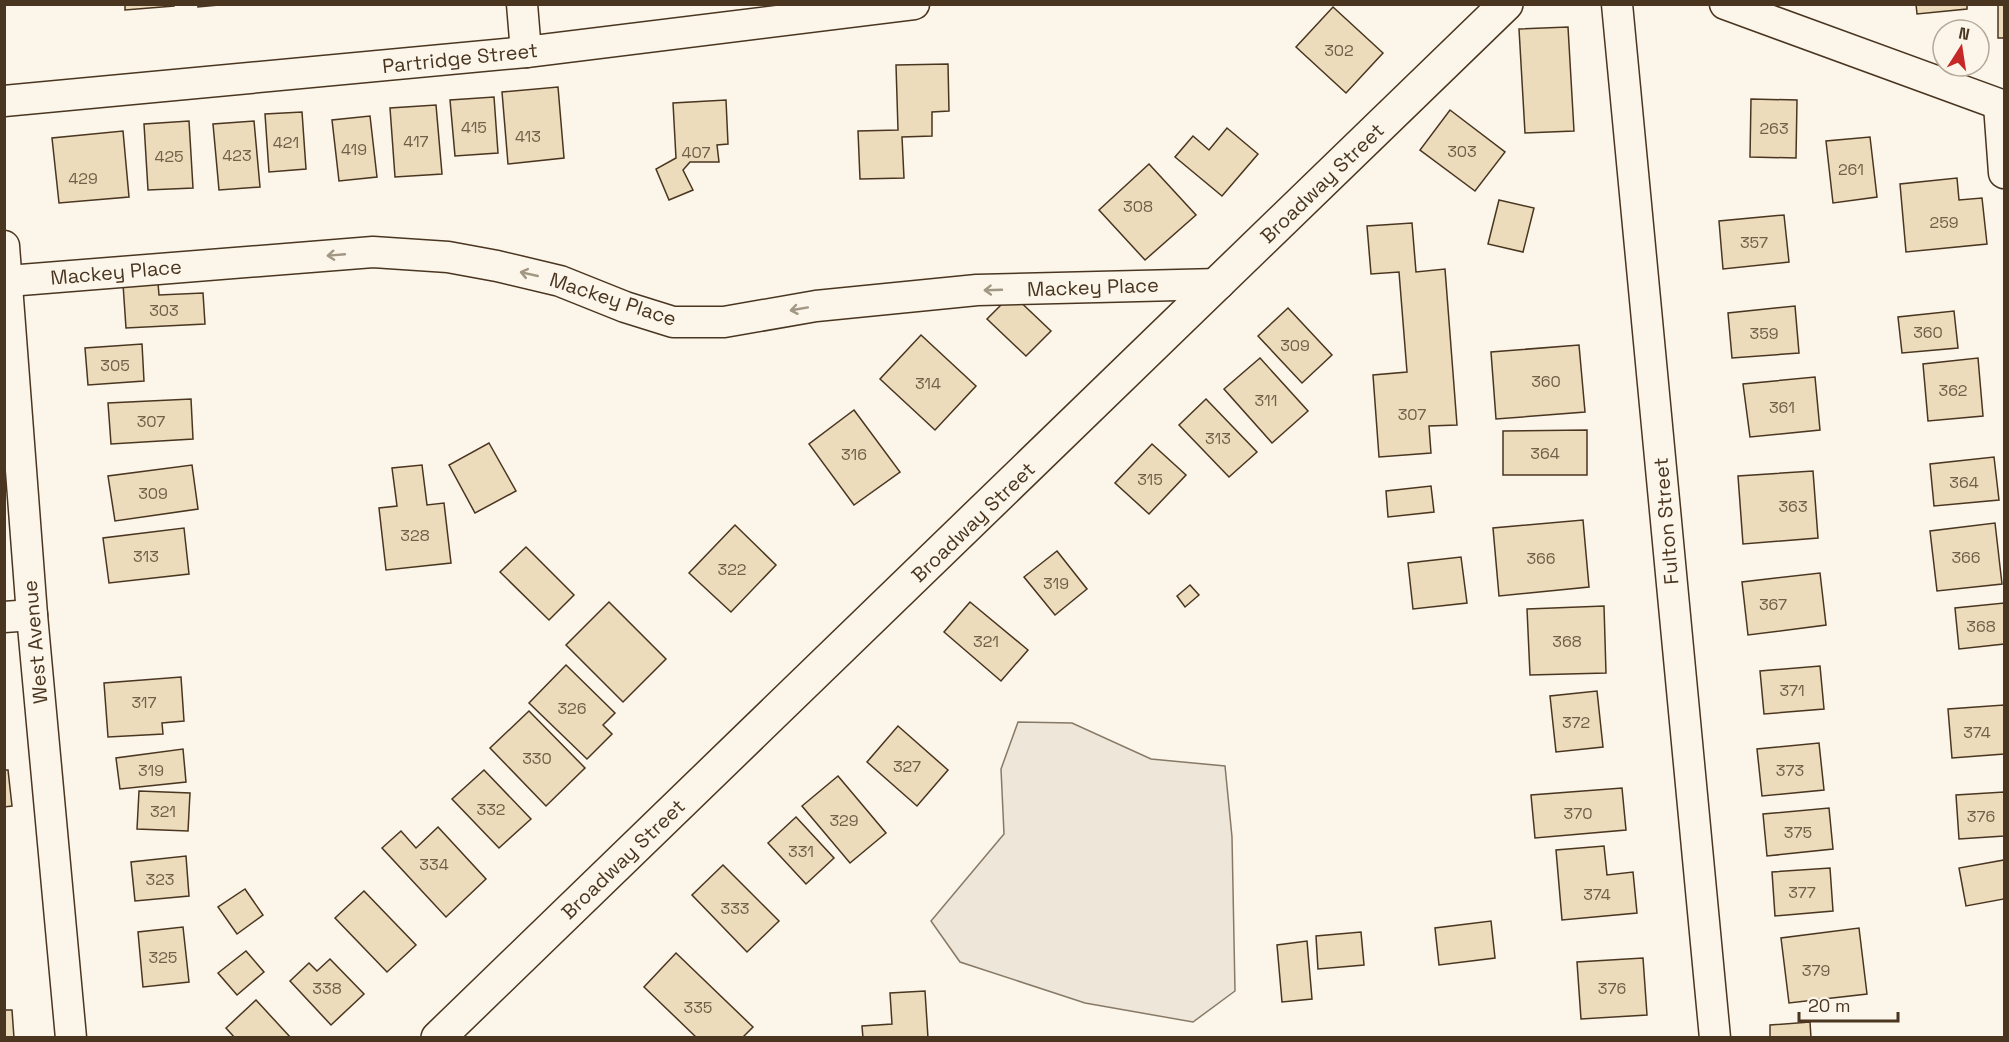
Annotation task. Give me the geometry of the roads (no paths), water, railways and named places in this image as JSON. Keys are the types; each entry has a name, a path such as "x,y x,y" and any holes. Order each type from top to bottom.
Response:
{"street":[{"path":"522,4 526,52"},
{"name":"Partridge Street","path":"4,101 526,52 914,4"},
{"name":"Broadway Street","path":"438,1038 1506,4"},
{"name":"Fulton Street","path":"1617,4 1714,1038"},
{"path":"1725,4 2002,106 2004,173"},
{"name":"West Avenue","path":"4,246 8,281 18,616 71,1038"},
{"name":"Mackey Place","path":"8,281 373,252 448,257 497,266 560,281 625,308 673,322 724,322 816,306 977,290 1219,284"}]}
